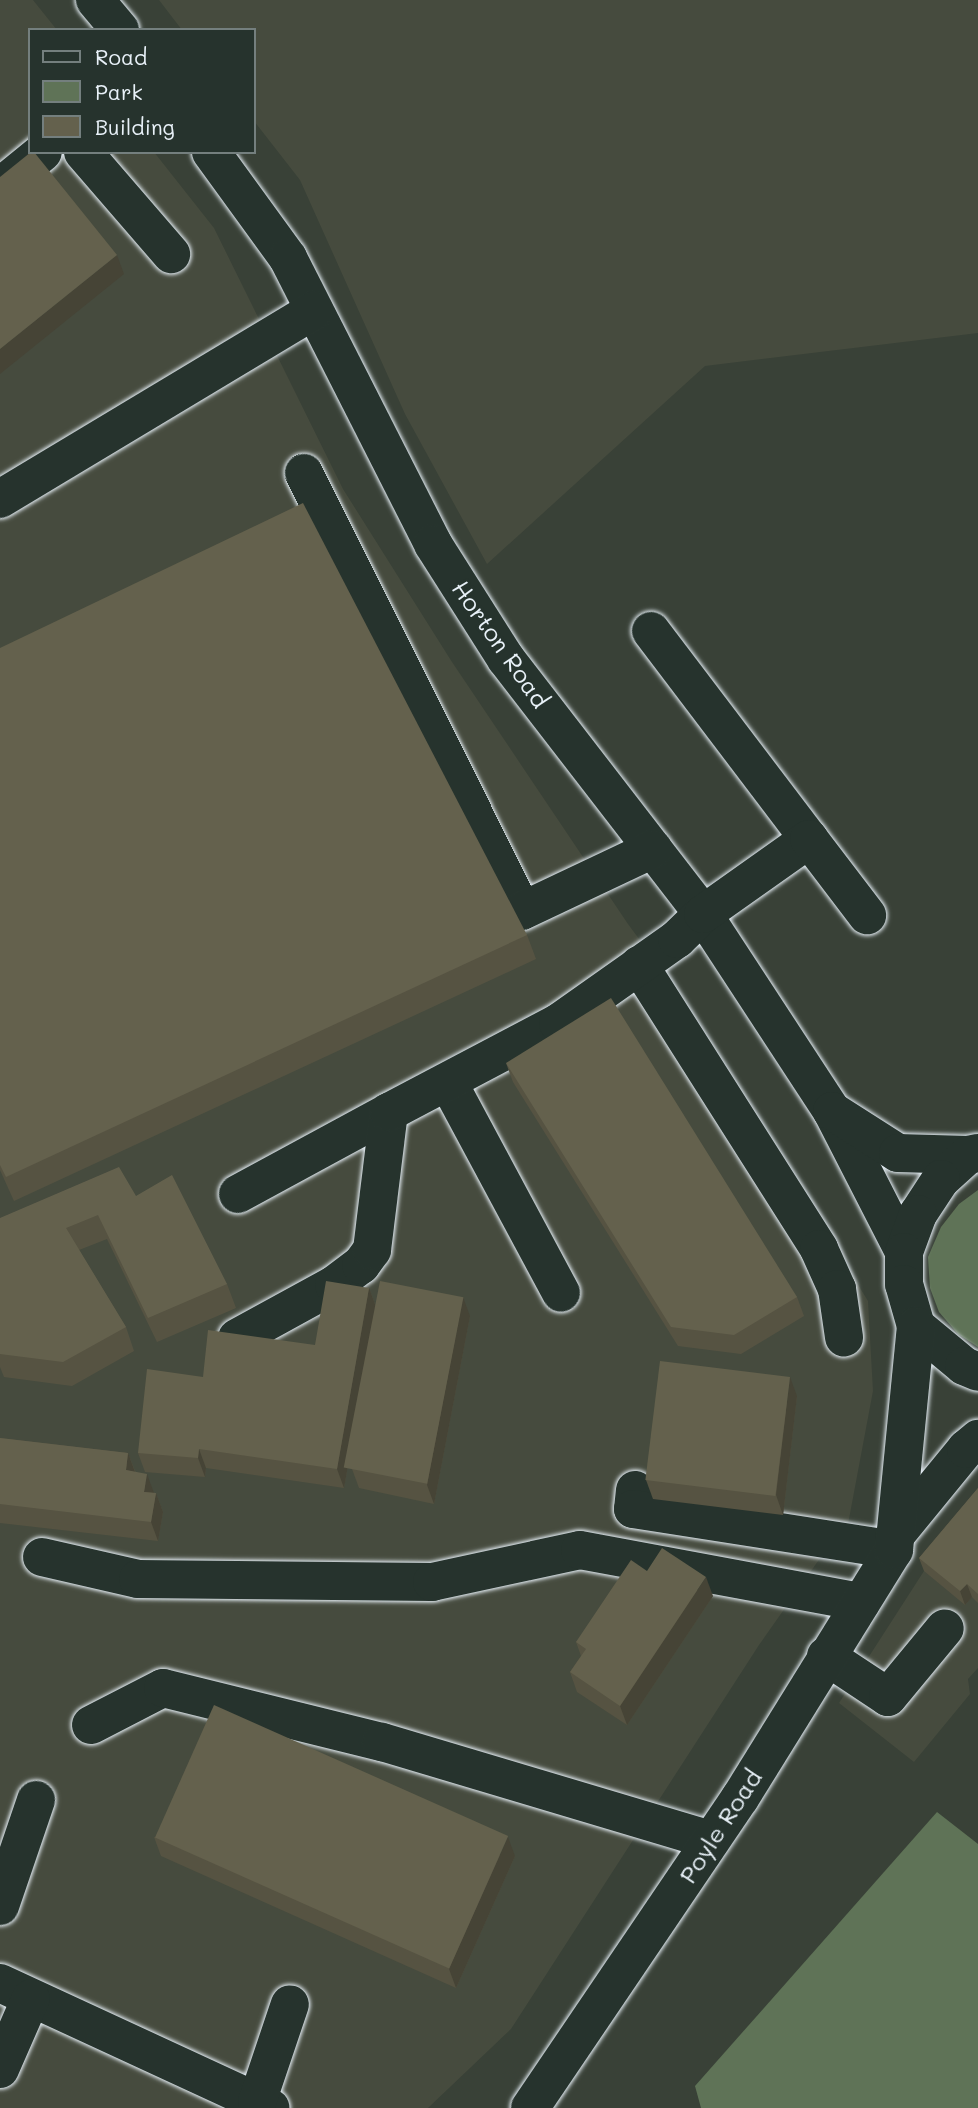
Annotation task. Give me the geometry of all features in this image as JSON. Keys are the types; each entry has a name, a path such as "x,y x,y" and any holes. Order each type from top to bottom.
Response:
{"street":[{"path":"95,0 118,28"},
{"path":"0,187 41,154"},
{"path":"85,154 171,254"},
{"name":"Horton Road","path":"212,154 288,258 448,567 506,659 703,914 832,1111 904,1252"},
{"path":"0,499 314,310"},
{"path":"304,473 522,911 653,849"},
{"path":"651,631 867,915"},
{"path":"238,1194 558,1023 677,939 703,914 808,839"},
{"path":"639,965 819,1249 837,1289 844,1337"},
{"path":"447,1082 561,1293"},
{"name":"Horton Road","path":"832,1111 898,1153 973,1154"},
{"path":"237,1338 334,1285 361,1265 372,1250 389,1112"},
{"path":"973,1154 942,1179 918,1213 904,1252 904,1284 916,1325 964,1366 978,1372"},
{"name":"Poyle Road","path":"894,1544 916,1325"},
{"name":"Poyle Road","path":"530,2108 711,1840 861,1602 894,1544 966,1449 978,1439"},
{"path":"635,1490 633,1509 894,1544"},
{"path":"42,1557 138,1579 432,1582 580,1550 861,1602"},
{"path":"826,1656 888,1697 945,1628"},
{"path":"91,1725 163,1688 382,1742 711,1840"},
{"path":"0,1906 36,1800"},
{"path":"0,2069 15,1990 204,2094 264,2105 290,2004"}],"shaded area":[{"path":"0,0 33,0 55,28 28,28 28,154 156,154 214,228 343,489 452,662 628,924 684,1000 868,1301 873,1391 846,1535 823,1554 759,1645 511,2029 428,2108 0,2108"},
{"path":"159,0 978,0 978,333 705,366 487,564 405,414 300,180 256,124 256,28 180,28"},
{"path":"978,1507 978,1668 968,1679 970,1694 914,1762 839,1703 924,1571"}],"green space":[{"path":"978,1190 978,1347 958,1334 939,1312 930,1288 928,1257 941,1227 959,1204"},
{"path":"937,1812 978,1844 978,2108 701,2108 695,2086"}],"building":[{"path":"29,154 36,154 117,255 0,349 0,177"},
{"path":"303,503 527,935 6,1177 0,1165 0,648"},
{"path":"611,998 797,1297 734,1335 671,1327 506,1063"},
{"path":"119,1167 136,1196 172,1175 227,1284 148,1318 98,1215 66,1228 126,1327 63,1362 0,1354 0,1218"},
{"path":"326,1281 369,1288 337,1469 199,1449 198,1458 138,1453 147,1369 203,1377 208,1330 315,1345"},
{"path":"380,1281 463,1297 427,1484 344,1468"},
{"path":"660,1361 790,1377 775,1496 645,1480"},
{"path":"0,1438 128,1453 126,1470 147,1474 144,1492 156,1493 151,1522 0,1504"},
{"path":"978,1488 978,1594 967,1584 960,1591 919,1558"},
{"path":"662,1548 706,1577 620,1706 570,1672 586,1649 576,1642 631,1560 647,1571"},
{"path":"214,1705 508,1836 449,1968 155,1837"}]}
